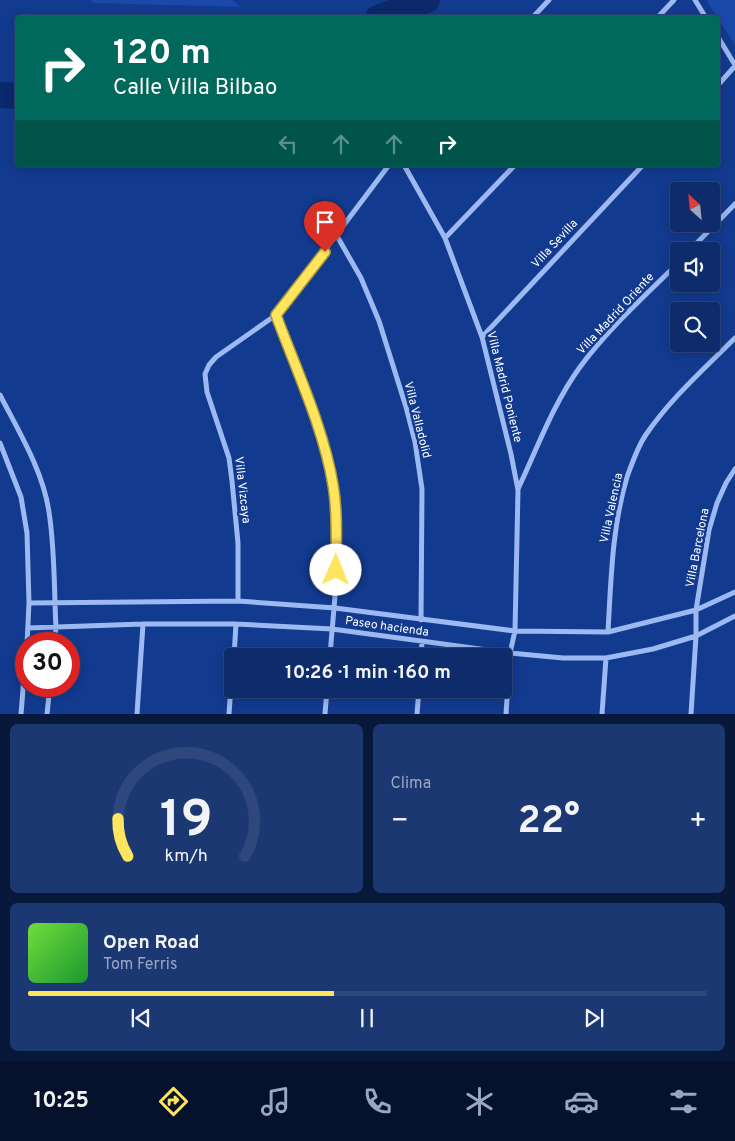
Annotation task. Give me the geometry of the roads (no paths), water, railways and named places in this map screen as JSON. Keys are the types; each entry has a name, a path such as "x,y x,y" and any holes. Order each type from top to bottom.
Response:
{"street":[{"path":"535,15 549,0"},
{"path":"660,15 674,0"},
{"path":"695,0 704,15"},
{"path":"720,40 735,66 720,83"},
{"path":"331,648 335,608 337,531 333,486 323,442 276,315 388,167"},
{"name":"Villa Madrid Poniente","path":"405,167 446,238 482,337 512,454 518,490 515,631 511,648"},
{"path":"446,238 514,167"},
{"name":"Villa Sevilla","path":"482,337 641,167"},
{"path":"698,242 735,204"},
{"name":"Villa Valladolid","path":"337,236 361,278 380,321 415,442 422,489 421,620"},
{"name":"Villa Madrid Oriente","path":"518,490 540,439 579,368 598,344 670,271"},
{"name":"Villa Vizcaya","path":"238,601 238,543 229,458 207,392 206,374 216,357 276,315"},
{"name":"Villa Valencia","path":"608,632 613,552 623,493 632,463 644,437 662,412 735,338"},
{"path":"0,395 30,454 41,482 49,511 56,632"},
{"path":"0,443 21,497 27,533 28,632"},
{"name":"Villa Barcelona","path":"691,714 696,610 709,530 717,503 735,468"},
{"name":"Paseo hacienda","path":"29,603 238,601 335,608 515,631 608,632 696,610 735,592"},
{"name":"Paseo hacienda","path":"512,653 562,658 606,658 653,649 696,636 735,616"},
{"path":"137,714 143,624"},
{"name":"Paseo hacienda","path":"28,628 143,624 236,624 332,629 470,648"},
{"path":"234,648 236,624"},
{"path":"422,642 422,648"},
{"path":"602,714 606,658"},
{"path":"21,714 22,697"},
{"path":"47,714 49,697"},
{"path":"230,714 231,698"},
{"path":"325,714 326,698"},
{"path":"417,714 418,698"},
{"name":"Villa Madrid Poniente","path":"506,714 507,698"}],"waterway":[{"path":"386,15 427,0"},
{"path":"0,95 15,96"}]}
